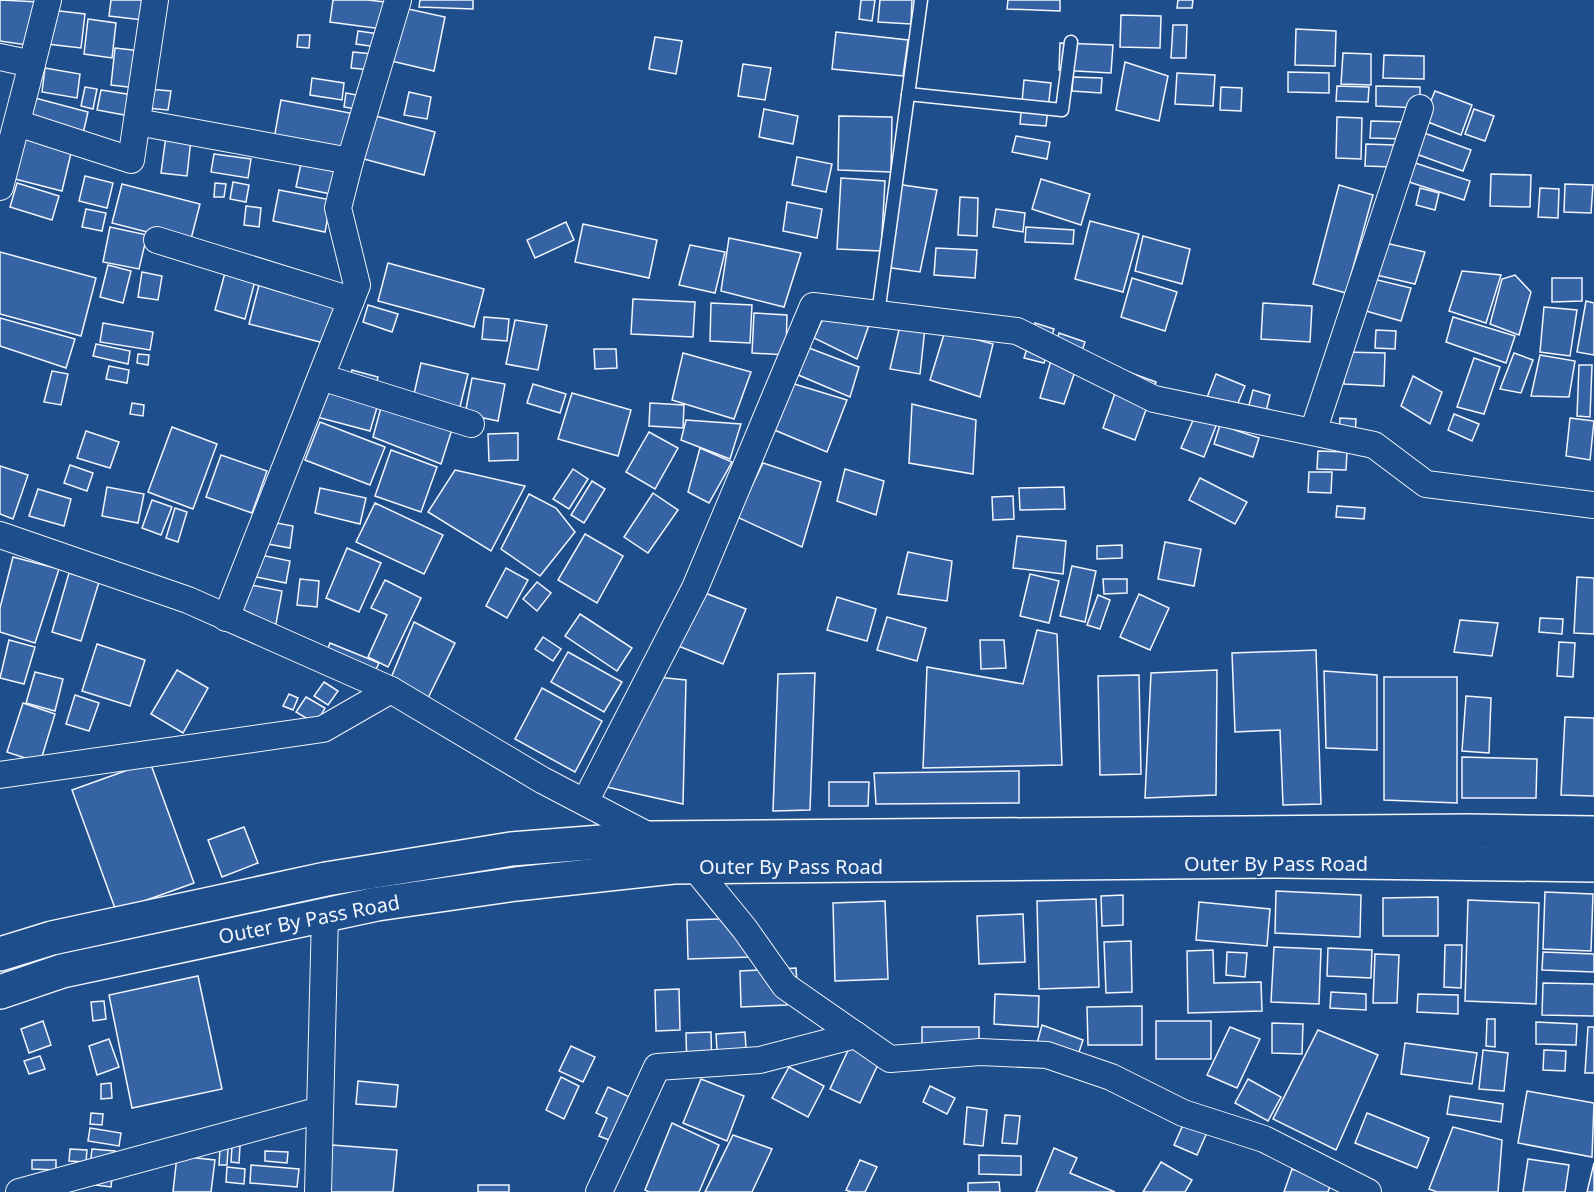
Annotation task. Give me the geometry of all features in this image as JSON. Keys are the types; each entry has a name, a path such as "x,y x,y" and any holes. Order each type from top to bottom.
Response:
{"main road":[{"name":"Outer By Pass Road","path":"0,954 52,938 326,879 512,849 653,838 1457,831 1594,833"},
{"name":"Outer By Pass Road","path":"0,992 63,971 376,904 516,884 673,867 1278,861 1594,865"}],"street":[{"path":"0,187 48,0"},
{"path":"16,123 131,159 155,0"},
{"path":"226,618 357,285 338,208 398,0"},
{"path":"0,57 32,64"},
{"path":"1313,432 1420,108"},
{"path":"137,122 350,161"},
{"path":"157,240 351,300"},
{"path":"585,802 695,588 813,306 1017,331 1154,399 1374,445 1426,484 1594,505"},
{"path":"321,377 471,423"},
{"path":"0,535 188,600 391,690 542,780 653,838"},
{"path":"0,775 323,729 391,690"},
{"path":"694,867 744,928 785,986 890,1059 980,1052 1047,1055 1111,1077 1183,1113 1264,1139 1368,1192"},
{"path":"318,1192 325,915"},
{"path":"599,1192 657,1067 759,1060 856,1035"},
{"path":"19,1192 320,1110"}],"lane":[{"path":"878,314 921,0"},
{"path":"908,94 1062,110 1071,42"}],"building":[{"path":"0,0 40,2 34,46 0,41"},
{"path":"111,0 146,0 143,20 109,16"},
{"path":"333,0 385,2 382,29 330,22"},
{"path":"420,0 473,0 473,9 419,7"},
{"path":"861,0 875,0 872,21 859,19"},
{"path":"880,0 912,0 911,24 878,22"},
{"path":"1008,0 1060,0 1060,11 1007,9"},
{"path":"1178,0 1193,0 1192,8 1177,8"},
{"path":"399,7 445,17 434,71 387,60"},
{"path":"51,10 85,14 81,48 47,44"},
{"path":"1121,15 1161,16 1160,48 1120,47"},
{"path":"88,19 116,23 112,58 84,54"},
{"path":"1173,25 1187,25 1186,58 1171,58"},
{"path":"1296,29 1336,31 1335,66 1295,65"},
{"path":"358,31 379,34 377,47 356,44"},
{"path":"836,32 908,40 903,76 832,69"},
{"path":"298,35 310,35 309,48 297,47"},
{"path":"655,37 682,41 676,74 649,69"},
{"path":"1060,43 1113,45 1111,73 1059,70"},
{"path":"115,48 141,51 136,88 111,85"},
{"path":"353,52 373,54 372,70 351,68"},
{"path":"1343,53 1371,54 1371,85 1341,84"},
{"path":"1384,55 1424,56 1424,79 1383,78"},
{"path":"1125,62 1168,76 1159,121 1116,110"},
{"path":"743,64 771,68 765,100 738,96"},
{"path":"45,68 80,74 77,98 42,92"},
{"path":"1288,72 1329,73 1329,93 1288,92"},
{"path":"1177,73 1215,75 1213,106 1175,104"},
{"path":"1073,77 1102,78 1101,93 1072,91"},
{"path":"312,78 344,83 342,100 310,95"},
{"path":"1024,80 1051,83 1046,126 1020,124"},
{"path":"1337,86 1369,87 1368,102 1336,101"},
{"path":"1376,86 1420,87 1420,108 1376,106"},
{"path":"85,87 97,89 93,109 81,106"},
{"path":"1221,87 1242,88 1241,111 1220,110"},
{"path":"148,89 171,91 168,110 146,108"},
{"path":"101,90 133,95 130,116 97,110"},
{"path":"1435,91 1472,105 1461,135 1423,120"},
{"path":"409,92 431,97 427,119 404,115"},
{"path":"346,93 357,95 356,109 344,107"},
{"path":"35,98 88,112 82,138 29,125"},
{"path":"281,100 350,113 343,152 274,139"},
{"path":"764,109 798,116 793,144 759,137"},
{"path":"1474,109 1494,116 1485,141 1465,134"},
{"path":"372,115 435,132 424,175 360,158"},
{"path":"839,116 892,117 891,172 838,170"},
{"path":"1337,117 1362,118 1361,159 1336,158"},
{"path":"1371,121 1408,122 1407,139 1370,138"},
{"path":"1416,130 1471,150 1463,171 1408,151"},
{"path":"22,136 72,149 62,191 11,178"},
{"path":"166,136 191,139 187,176 161,173"},
{"path":"1016,136 1050,142 1047,159 1012,152"},
{"path":"1366,144 1394,145 1393,167 1365,166"},
{"path":"214,154 251,159 248,178 211,172"},
{"path":"797,157 832,164 826,192 792,185"},
{"path":"302,159 337,167 331,194 296,187"},
{"path":"1406,160 1470,181 1464,200 1400,179"},
{"path":"1491,174 1531,175 1530,207 1490,206"},
{"path":"85,176 113,183 107,208 79,201"},
{"path":"841,178 885,181 881,251 837,249"},
{"path":"1041,179 1090,194 1081,225 1032,209"},
{"path":"233,182 249,185 246,202 230,199"},
{"path":"17,183 59,196 52,220 10,207"},
{"path":"215,183 226,184 224,197 214,197"},
{"path":"122,184 200,204 190,243 112,223"},
{"path":"896,184 937,190 920,272 885,267"},
{"path":"1565,184 1593,185 1591,213 1564,212"},
{"path":"1339,185 1373,195 1346,293 1313,284"},
{"path":"1420,188 1439,193 1435,210 1416,205"},
{"path":"1540,188 1559,189 1558,218 1538,217"},
{"path":"279,190 331,200 325,232 273,221"},
{"path":"960,197 978,198 977,236 958,235"},
{"path":"787,202 822,209 817,238 783,231"},
{"path":"246,206 261,208 259,227 244,225"},
{"path":"86,209 106,213 102,231 82,227"},
{"path":"996,209 1025,213 1023,232 993,227"},
{"path":"1090,221 1139,234 1123,292 1075,279"},
{"path":"566,222 574,240 535,258 527,240"},
{"path":"583,224 657,240 649,278 575,262"},
{"path":"110,227 147,235 139,269 103,262"},
{"path":"1026,227 1074,230 1073,244 1025,242"},
{"path":"1143,236 1190,249 1182,284 1135,271"},
{"path":"729,238 801,253 784,307 721,291"},
{"path":"1381,242 1425,252 1415,284 1372,274"},
{"path":"690,245 725,252 715,293 679,285"},
{"path":"936,248 977,250 975,278 934,275"},
{"path":"0,252 96,278 81,336 0,314"},
{"path":"388,263 484,289 474,327 378,301"},
{"path":"108,265 131,271 123,303 100,297"},
{"path":"226,269 256,277 245,319 215,310"},
{"path":"1462,271 1501,275 1486,323 1449,311"},
{"path":"142,272 162,276 158,300 138,297"},
{"path":"1515,275 1531,292 1519,335 1490,324 1502,279"},
{"path":"1132,278 1177,292 1165,331 1121,317"},
{"path":"1369,278 1411,288 1401,321 1359,309"},
{"path":"1552,278 1582,278 1582,301 1552,302"},
{"path":"260,281 339,302 328,344 249,324"},
{"path":"633,299 695,302 693,337 631,334"},
{"path":"1586,301 1594,303 1594,355 1577,352"},
{"path":"711,303 752,305 750,343 710,341"},
{"path":"1263,303 1312,306 1310,342 1261,339"},
{"path":"368,305 398,314 392,332 363,322"},
{"path":"1544,307 1577,310 1570,356 1540,352"},
{"path":"754,313 787,315 786,355 752,353"},
{"path":"825,314 869,325 857,359 814,338"},
{"path":"484,317 509,319 507,341 482,339"},
{"path":"1453,317 1515,336 1506,363 1446,342"},
{"path":"0,318 75,339 66,368 0,346"},
{"path":"515,320 547,325 538,370 506,364"},
{"path":"901,321 925,328 920,374 890,369"},
{"path":"103,323 153,332 150,350 100,342"},
{"path":"1035,323 1054,329 1044,363 1024,358"},
{"path":"1376,330 1396,331 1395,349 1375,348"},
{"path":"945,331 993,344 980,397 930,380"},
{"path":"1059,333 1085,342 1064,404 1040,398"},
{"path":"96,344 130,351 128,364 93,356"},
{"path":"809,348 859,367 850,397 796,374"},
{"path":"594,349 616,349 617,368 595,369"},
{"path":"1345,352 1385,353 1384,386 1344,384"},
{"path":"683,353 751,372 734,419 672,400"},
{"path":"1514,353 1533,360 1521,393 1500,389"},
{"path":"138,354 149,355 148,365 137,363"},
{"path":"1540,355 1575,361 1569,397 1531,396"},
{"path":"1474,358 1500,367 1484,414 1457,407"},
{"path":"421,363 468,374 458,415 412,403"},
{"path":"1579,365 1592,365 1590,417 1577,416"},
{"path":"109,366 129,370 127,383 106,379"},
{"path":"352,370 378,377 375,389 349,382"},
{"path":"1123,370 1156,382 1135,440 1103,428"},
{"path":"52,371 68,374 61,405 44,402"},
{"path":"1216,374 1245,386 1231,420 1203,408"},
{"path":"1413,376 1442,392 1430,424 1401,406"},
{"path":"472,378 505,384 498,421 465,414"},
{"path":"791,383 847,400 827,452 772,429"},
{"path":"533,384 566,394 560,413 527,403"},
{"path":"320,389 378,404 370,431 313,416"},
{"path":"1253,390 1270,395 1262,428 1244,424"},
{"path":"572,393 631,410 618,456 558,439"},
{"path":"383,400 454,423 441,464 373,437"},
{"path":"132,403 144,405 143,416 130,414"},
{"path":"650,403 684,405 683,428 649,426"},
{"path":"912,404 976,420 973,474 909,463"},
{"path":"1197,411 1219,418 1204,457 1181,448"},
{"path":"1454,414 1479,424 1472,441 1448,430"},
{"path":"1340,418 1356,419 1355,437 1339,436"},
{"path":"1570,418 1594,421 1590,460 1566,456"},
{"path":"686,420 741,424 730,459 681,440"},
{"path":"320,422 385,447 370,485 305,460"},
{"path":"1220,425 1259,438 1253,457 1214,444"},
{"path":"172,427 217,444 193,509 148,492"},
{"path":"86,431 119,442 110,468 77,458"},
{"path":"649,432 678,448 655,489 626,472"},
{"path":"518,433 518,460 489,461 488,434"},
{"path":"700,448 732,462 709,503 688,492"},
{"path":"391,450 437,467 421,512 375,496"},
{"path":"1318,451 1347,452 1346,470 1317,469"},
{"path":"221,455 267,471 252,513 206,497"},
{"path":"763,463 821,482 802,547 737,517"},
{"path":"70,465 93,473 87,491 64,483"},
{"path":"0,466 28,475 13,519 0,514"},
{"path":"573,469 588,479 569,509 553,499"},
{"path":"845,469 884,481 876,515 837,501"},
{"path":"455,470 525,486 491,551 428,512"},
{"path":"1309,472 1332,472 1331,493 1308,492"},
{"path":"1200,478 1247,502 1235,524 1189,500"},
{"path":"592,481 605,489 584,523 571,515"},
{"path":"107,487 144,494 138,523 102,516"},
{"path":"1064,487 1065,509 1020,510 1019,488"},
{"path":"320,488 366,498 360,524 315,513"},
{"path":"38,489 71,499 64,526 29,516"},
{"path":"653,493 678,510 648,553 624,537"},
{"path":"529,494 556,508 575,532 540,576 501,549"},
{"path":"1013,496 1014,519 993,520 992,497"},
{"path":"152,500 172,507 161,535 142,528"},
{"path":"375,503 443,535 424,574 356,542"},
{"path":"1337,506 1365,508 1364,519 1336,517"},
{"path":"175,508 187,512 178,542 166,538"},
{"path":"266,521 293,526 290,548 262,543"},
{"path":"585,534 623,556 597,603 558,580"},
{"path":"1017,536 1066,541 1063,574 1013,568"},
{"path":"1165,542 1201,549 1194,586 1158,579"},
{"path":"1122,545 1122,558 1097,559 1097,546"},
{"path":"347,548 381,563 359,612 326,598"},
{"path":"908,552 952,561 947,601 898,594"},
{"path":"261,555 290,561 286,583 256,577"},
{"path":"13,557 59,569 35,643 0,632 0,608"},
{"path":"1072,566 1096,571 1085,622 1060,616"},
{"path":"506,568 528,580 507,618 486,606"},
{"path":"69,573 99,582 81,641 52,632"},
{"path":"1030,574 1059,581 1049,623 1020,616"},
{"path":"1577,577 1594,578 1594,634 1574,633"},
{"path":"300,579 319,581 317,607 297,605"},
{"path":"1103,579 1127,579 1127,593 1104,594"},
{"path":"385,580 421,598 388,667 368,657 387,615 371,608"},
{"path":"537,582 551,593 537,611 523,599"},
{"path":"246,584 282,591 275,629 240,623"},
{"path":"700,591 746,609 723,664 676,645"},
{"path":"1139,594 1169,608 1150,650 1120,637"},
{"path":"1098,595 1110,600 1100,629 1087,625"},
{"path":"837,597 876,609 867,641 827,630"},
{"path":"580,614 632,648 617,671 565,636"},
{"path":"887,617 926,628 917,661 877,650"},
{"path":"1540,618 1563,619 1562,634 1539,632"},
{"path":"1460,620 1498,623 1492,656 1454,652"},
{"path":"414,622 455,643 428,698 391,678"},
{"path":"1037,630 1057,634 1062,765 923,768 927,667 1023,684"},
{"path":"543,637 561,649 553,661 535,649"},
{"path":"9,640 35,647 24,684 0,678"},
{"path":"980,640 1004,640 1006,668 981,669"},
{"path":"1559,642 1575,643 1573,677 1557,676"},
{"path":"330,643 379,663 372,678 324,658"},
{"path":"97,644 145,660 130,706 82,691"},
{"path":"1316,650 1321,804 1283,805 1280,730 1235,732 1232,653"},
{"path":"568,652 622,682 604,712 551,682"},
{"path":"177,670 208,688 183,733 151,714"},
{"path":"1217,670 1216,795 1145,798 1151,673"},
{"path":"1324,671 1377,675 1377,750 1326,748"},
{"path":"35,672 63,679 55,711 26,703"},
{"path":"815,673 810,810 773,811 778,674"},
{"path":"1139,675 1141,774 1100,775 1098,676"},
{"path":"656,677 686,680 683,804 602,786"},
{"path":"1384,677 1457,677 1457,803 1384,800"},
{"path":"324,682 338,691 328,705 314,696"},
{"path":"542,688 602,721 575,772 515,739"},
{"path":"289,694 298,698 293,710 283,706"},
{"path":"75,695 99,703 89,731 66,724"},
{"path":"1466,696 1491,698 1489,753 1462,751"},
{"path":"306,697 325,708 316,724 296,712"},
{"path":"23,703 55,714 40,763 7,752"},
{"path":"1565,717 1594,718 1594,796 1561,795"},
{"path":"1462,757 1537,759 1536,798 1462,798"},
{"path":"150,762 194,883 116,911 72,790"},
{"path":"1019,771 1019,803 876,804 874,773"},
{"path":"829,782 869,782 868,806 829,806"},
{"path":"244,827 258,863 222,877 208,840"},
{"path":"1276,891 1361,895 1360,937 1275,933"},
{"path":"1545,892 1593,894 1591,951 1543,949"},
{"path":"1123,895 1123,925 1102,926 1101,896"},
{"path":"1438,897 1438,936 1383,936 1383,898"},
{"path":"1096,899 1099,987 1039,989 1037,901"},
{"path":"1468,900 1539,903 1536,1004 1465,1001"},
{"path":"885,901 888,979 835,981 833,903"},
{"path":"1199,902 1270,909 1267,946 1196,940"},
{"path":"1023,914 1025,962 979,964 977,916"},
{"path":"751,918 752,957 688,959 687,920"},
{"path":"1131,941 1132,992 1106,993 1104,942"},
{"path":"1445,945 1462,945 1461,988 1444,987"},
{"path":"1274,947 1321,949 1319,1004 1271,1002"},
{"path":"1328,948 1372,950 1371,978 1327,976"},
{"path":"1213,950 1214,983 1261,982 1262,1011 1188,1013 1187,951"},
{"path":"1227,952 1247,953 1245,977 1226,975"},
{"path":"1543,952 1594,954 1594,972 1542,970"},
{"path":"1375,954 1399,955 1397,1003 1373,1003"},
{"path":"796,968 797,982 786,983 787,1005 741,1007 740,971"},
{"path":"198,976 222,1089 132,1108 109,995"},
{"path":"1543,983 1594,984 1594,1016 1542,1015"},
{"path":"679,989 680,1030 656,1031 655,990"},
{"path":"1331,992 1366,994 1366,1010 1330,1008"},
{"path":"995,994 1039,996 1038,1027 994,1024"},
{"path":"1418,994 1458,995 1458,1014 1417,1012"},
{"path":"104,1001 106,1019 93,1021 91,1002"},
{"path":"1142,1006 1142,1045 1088,1045 1087,1007"},
{"path":"1487,1019 1495,1019 1495,1047 1486,1046"},
{"path":"43,1021 51,1045 29,1053 21,1029"},
{"path":"1156,1021 1211,1021 1211,1059 1156,1059"},
{"path":"1536,1022 1577,1024 1576,1045 1536,1044"},
{"path":"1272,1023 1303,1024 1302,1054 1272,1053"},
{"path":"1042,1025 1083,1040 1076,1061 1036,1047"},
{"path":"922,1027 979,1027 979,1055 922,1055"},
{"path":"1230,1027 1260,1039 1237,1088 1207,1075"},
{"path":"1588,1027 1594,1027 1594,1073 1585,1073"},
{"path":"1318,1030 1378,1055 1336,1150 1273,1119"},
{"path":"711,1032 712,1071 687,1072 686,1033"},
{"path":"745,1032 747,1066 718,1068 716,1034"},
{"path":"109,1039 119,1067 97,1075 89,1046"},
{"path":"1405,1043 1477,1053 1472,1084 1401,1074"},
{"path":"851,1044 881,1058 860,1103 830,1089"},
{"path":"571,1046 595,1057 583,1082 559,1071"},
{"path":"1483,1050 1508,1053 1504,1091 1479,1089"},
{"path":"1544,1050 1566,1051 1565,1071 1543,1070"},
{"path":"40,1056 45,1069 29,1074 24,1061"},
{"path":"789,1067 824,1086 808,1117 772,1098"},
{"path":"561,1077 579,1086 564,1119 546,1110"},
{"path":"701,1079 744,1096 727,1141 683,1123"},
{"path":"1248,1079 1281,1097 1268,1121 1235,1103"},
{"path":"358,1081 398,1085 396,1107 356,1104"},
{"path":"111,1083 112,1098 101,1099 101,1084"},
{"path":"930,1086 955,1098 947,1114 923,1102"},
{"path":"608,1087 634,1099 614,1142 599,1136 607,1118 596,1113"},
{"path":"1527,1091 1594,1103 1592,1157 1518,1143"},
{"path":"1450,1096 1503,1104 1501,1122 1447,1114"},
{"path":"967,1107 987,1110 983,1146 964,1144"},
{"path":"1190,1109 1213,1119 1197,1155 1174,1145"},
{"path":"91,1113 103,1114 102,1125 90,1124"},
{"path":"1367,1113 1429,1138 1417,1168 1355,1143"},
{"path":"1005,1115 1020,1116 1017,1144 1002,1143"},
{"path":"672,1123 719,1145 699,1192 649,1192 645,1190"},
{"path":"1453,1127 1502,1140 1498,1192 1437,1192 1429,1189"},
{"path":"90,1128 121,1133 119,1146 88,1141"},
{"path":"733,1135 772,1149 752,1192 705,1192"},
{"path":"332,1145 397,1150 393,1192 328,1192"},
{"path":"232,1146 240,1146 239,1163 231,1162"},
{"path":"220,1148 228,1149 227,1165 219,1165"},
{"path":"1054,1148 1077,1158 1070,1173 1115,1192 1036,1192"},
{"path":"70,1149 87,1150 86,1162 69,1161"},
{"path":"92,1149 115,1151 111,1187 88,1184"},
{"path":"265,1151 288,1152 287,1163 265,1161"},
{"path":"979,1155 1021,1156 1021,1175 979,1174"},
{"path":"177,1156 215,1160 211,1192 173,1192"},
{"path":"1528,1159 1569,1165 1565,1192 1523,1192"},
{"path":"32,1160 56,1160 56,1170 32,1169"},
{"path":"860,1160 877,1167 865,1192 851,1192 846,1190"},
{"path":"1161,1162 1192,1180 1185,1192 1143,1192"},
{"path":"1594,1163 1594,1192 1587,1192"},
{"path":"251,1165 299,1169 297,1187 250,1183"},
{"path":"227,1167 245,1169 244,1184 226,1182"},
{"path":"1292,1169 1331,1183 1328,1192 1284,1192"},
{"path":"999,1182 1000,1192 968,1192 968,1183"},
{"path":"478,1185 509,1185 509,1192 478,1192"}]}
